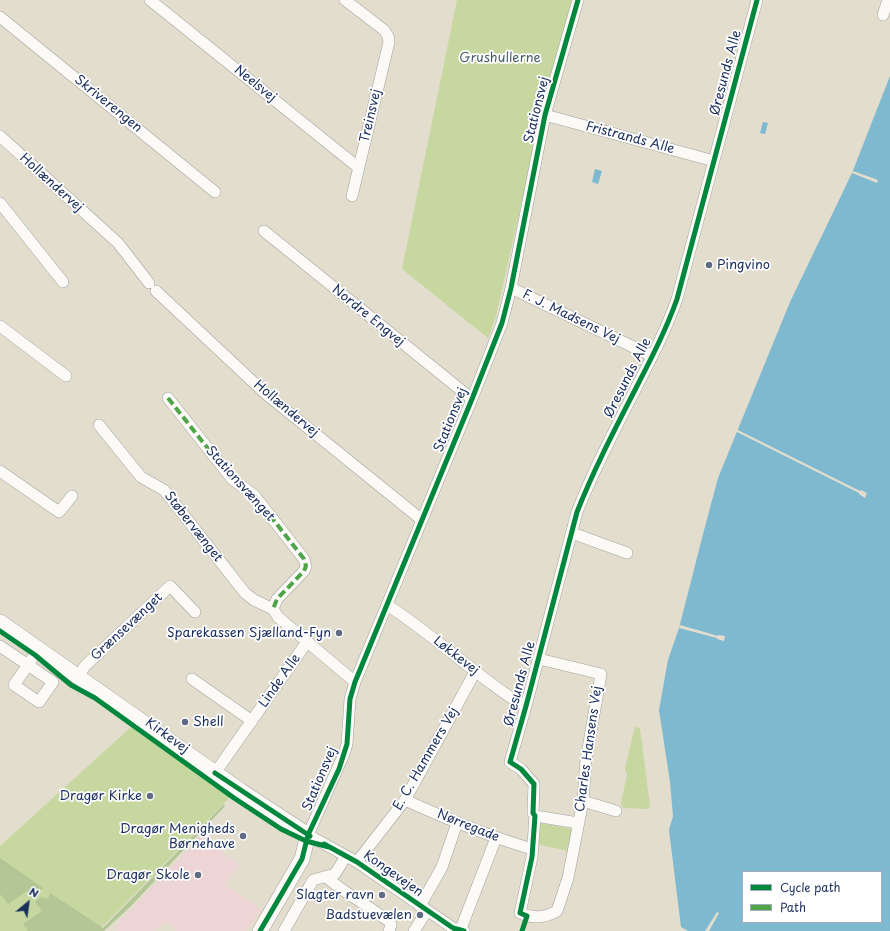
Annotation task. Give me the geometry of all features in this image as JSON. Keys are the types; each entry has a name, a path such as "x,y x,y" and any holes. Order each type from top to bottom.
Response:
{"main road":[{"name":"Kirkevej","path":"0,622 214,773 308,835"},
{"path":"260,931 302,859 308,835"}],"street":[{"name":"Neelsvej","path":"150,0 359,168"},
{"name":"Treinsvej","path":"345,0 384,30 388,36 389,42 352,196"},
{"name":"Stationsvej","path":"308,835 344,754 347,744 350,699 355,682 472,400 502,323 511,288 545,115 578,0"},
{"name":"Øresunds Alle","path":"534,816 534,784 521,769 510,762 539,659 577,512 607,442 652,356 671,316 677,299 757,0"},
{"path":"883,16 888,0"},
{"name":"Skriverengen","path":"0,17 215,192"},
{"name":"Fristrands Alle","path":"545,115 714,161"},
{"name":"Hollændervej","path":"0,136 118,243 152,287 266,394 422,520"},
{"path":"0,203 62,282"},
{"name":"Nordre Engvej","path":"264,231 472,400"},
{"name":"F. J. Madsens Vej","path":"511,288 652,356"},
{"path":"0,326 66,376"},
{"name":"Stationsvænget","path":"168,398 232,479 254,495 304,559 306,566 304,571 277,599 273,609"},
{"name":"Støbervænget","path":"99,425 141,477 164,490 245,593 254,600 273,609"},
{"path":"0,471 59,512 72,496"},
{"path":"572,533 627,553"},
{"name":"Grænsevænget","path":"78,676 85,666 170,586 195,612"},
{"name":"Løkkevej","path":"387,605 401,614 516,702 526,706"},
{"path":"273,609 278,617 355,682"},
{"name":"Linde Alle","path":"214,773 307,642"},
{"path":"0,646 28,665 38,649"},
{"name":"Charles Hansens Vej","path":"532,849 532,857 520,913 527,916 543,917 557,911 568,878 583,801 586,760 601,674 539,659"},
{"name":"E. C. Hammers Vej","path":"357,862 365,854 405,800 475,672"},
{"name":"Linde Alle","path":"192,679 252,721"},
{"name":"Nørregade","path":"405,800 457,823 496,838 532,849"},
{"path":"583,801 616,811"},
{"path":"532,849 534,816 578,823"},
{"path":"414,931 442,866 457,823"},
{"name":"Kongevejen","path":"308,835 357,862 453,928 464,931"},
{"path":"460,931 496,838"},
{"path":"284,931 313,880 335,874 346,856"},
{"path":"326,877 389,921 391,925 389,931"}],"shaded area":[{"name":"Dragør Skole","path":"201,836 240,865 225,884 261,909 246,931 176,931 168,922 153,931 118,931 114,927"}],"green space":[{"name":"Grushullerne","path":"457,0 573,0 524,192 496,316 488,338 402,269"},
{"name":"Dragør Kirke","path":"131,727 230,797 97,931 0,931 0,846"},
{"path":"635,727 640,728 650,807 648,809 623,808 621,803 627,775 625,768"},
{"path":"224,804 225,806 131,906 104,931 28,931 23,924 42,911 35,902 41,897 46,899 49,897 50,893 103,928"},
{"path":"539,823 572,829 568,851 536,844"},
{"path":"0,858 43,888 40,890 39,894 33,899 27,891 8,904 0,895"}],"water":[{"path":"890,76 890,931 688,931 681,927 669,830 673,816 670,782 659,710 668,660 679,628 718,478 790,302 852,173"},
{"path":"763,122 768,123 765,134 760,133"},
{"path":"595,169 602,171 598,184 592,182"}],"pier":[{"path":"853,171 878,180 877,183 852,173"},
{"path":"736,429 860,491 861,490 867,493 865,498 859,493 735,431"},
{"path":"680,625 718,636 725,636 724,641 679,628"},
{"path":"717,912 719,913 709,931 705,931"}],"marked path":[{"path":"168,398 232,479 254,495 304,559 306,566 304,571 277,599 273,609"}],"cycle path":[{"path":"260,931 302,859 308,835 339,769 347,744 350,699 355,682 502,323 511,288 545,115 578,0"},
{"path":"522,931 527,916 520,913 532,857 535,816 533,813 534,784 521,769 510,762 577,512 590,480 658,344 677,299 757,0"},
{"path":"0,631 35,655 71,685 95,698 234,798 281,829 306,841 329,847"},
{"path":"215,773 310,836"},
{"path":"324,844 357,862 453,928 464,931"}],"place":[{"name":"Pingvino","path":"709,265"},
{"name":"Sparekassen Sjælland-Fyn","path":"339,633"},
{"name":"Shell","path":"185,722"},
{"name":"Dragør Kirke","path":"150,796"},
{"name":"Dragør Menigheds Børnehave","path":"243,836"},
{"name":"Dragør Skole","path":"198,875"},
{"name":"Slagter ravn","path":"382,895"},
{"name":"Badstuevælen","path":"420,915"}]}
